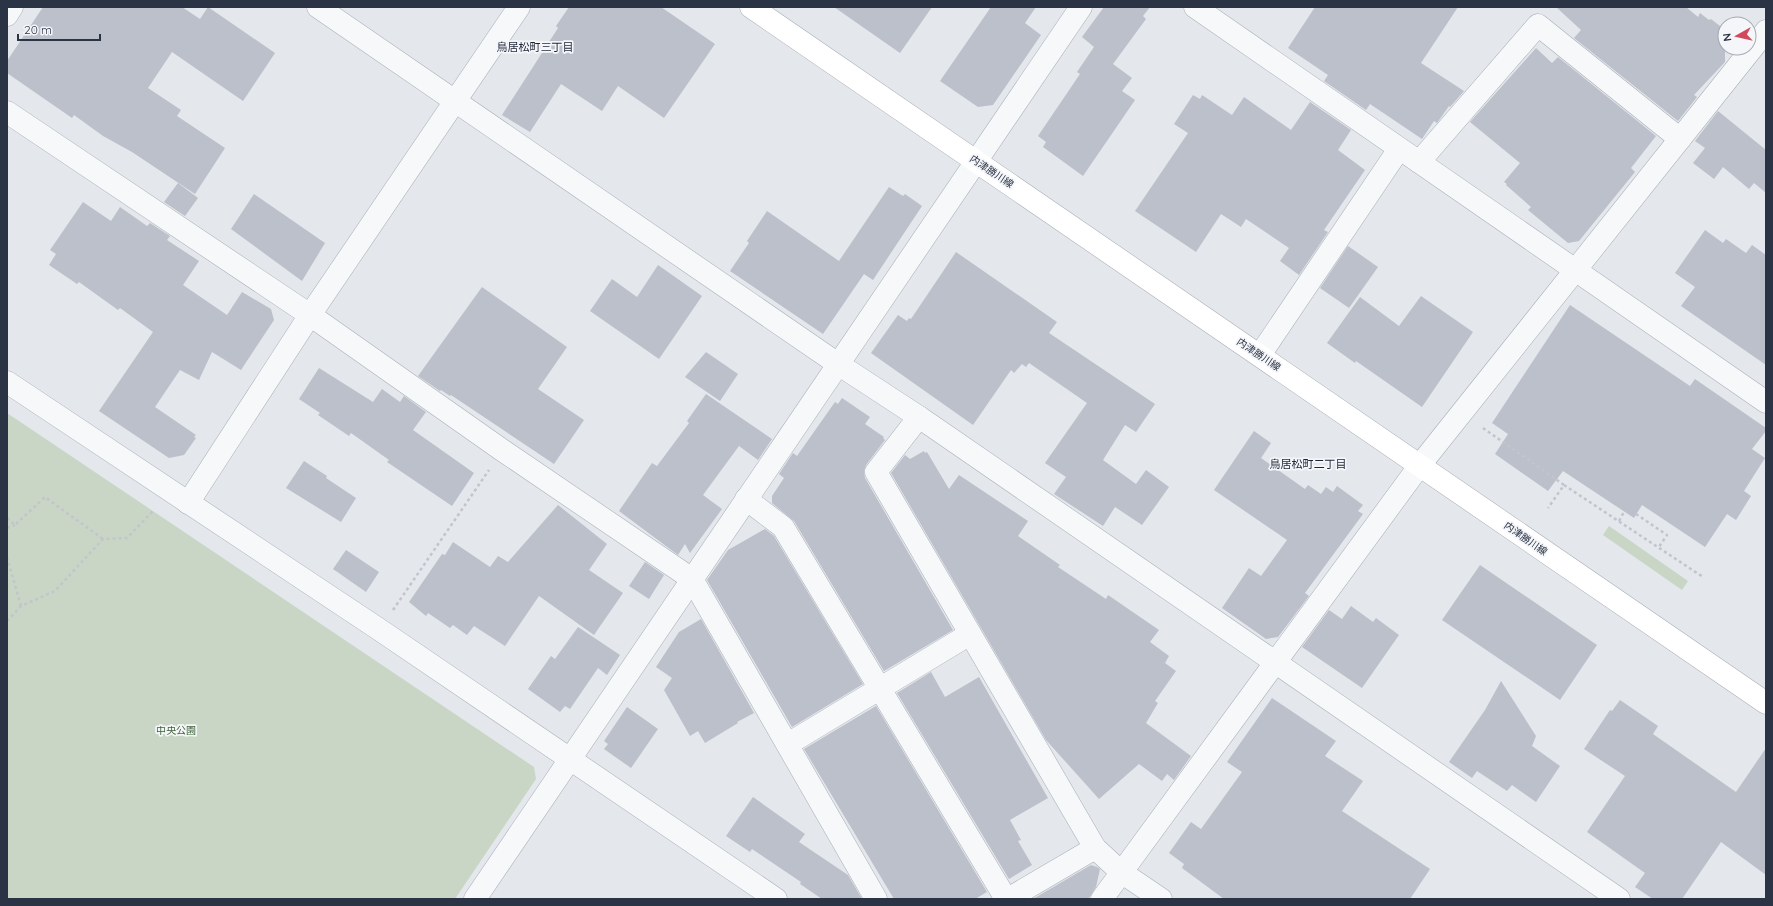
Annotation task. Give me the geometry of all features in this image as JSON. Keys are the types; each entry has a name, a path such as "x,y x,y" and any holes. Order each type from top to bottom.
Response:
{"main road":[{"name":"内津勝川線","path":"751,7 1766,703"}],"street":[{"path":"7,15 12,7"},
{"path":"318,7 838,364 919,417 1619,899"},
{"path":"180,498 310,315 519,7"},
{"path":"475,899 1081,7"},
{"path":"1195,7 1766,402"},
{"path":"1419,162 1538,25 1680,139"},
{"path":"1102,899 1276,664 1420,465 1766,31"},
{"path":"7,112 310,315 502,450 692,579 876,899"},
{"path":"1260,355 1399,149"},
{"path":"7,382 380,630 569,760 776,899"},
{"path":"919,417 876,472 1095,848 1121,872 1161,899"},
{"path":"746,499 783,527 1007,899 1095,848"},
{"path":"788,744 970,634"}],"path":[{"path":"1479,425 1564,485 1703,577"},
{"path":"380,630 502,450"},
{"path":"1548,508 1564,485"},
{"path":"7,528 15,525 45,497 103,539 127,538 180,498"},
{"path":"1619,521 1624,512"},
{"path":"1636,514 1667,535 1658,547"},
{"path":"7,518 15,525"},
{"path":"7,621 21,606 55,591 103,539"},
{"path":"7,557 21,606"}],"green space":[{"name":"中央公園","path":"7,413 534,767 536,779 455,899 7,899"},
{"path":"1609,526 1688,581 1682,590 1603,535"}],"building":[{"path":"43,7 182,7 200,19 208,7 275,53 243,101 172,52 148,88 181,110 177,116 225,148 195,194 132,152 103,136 74,115 72,118 7,73 7,61"},
{"path":"569,7 661,7 715,44 664,118 618,86 602,111 561,84 530,132 502,115 558,28 556,26"},
{"path":"834,7 932,7 900,53"},
{"path":"991,7 1036,7 1025,23 1041,35 993,105 978,107 940,81"},
{"path":"1104,7 1150,7 1143,16 1146,19 1113,64 1132,78 1122,91 1135,100 1083,176 1043,147 1046,142 1038,136 1080,74 1077,72 1094,47 1082,37"},
{"path":"1315,7 1458,7 1421,63 1464,91 1450,107 1449,106 1437,123 1434,121 1422,139 1370,104 1366,110 1324,81 1328,75 1288,48"},
{"path":"1556,7 1686,7 1698,17 1700,13 1717,24 1717,56 1725,56 1725,62 1694,95 1697,97 1678,121 1574,38 1581,30"},
{"path":"1536,48 1552,63 1558,57 1656,136 1631,168 1635,172 1579,241 1568,243 1528,210 1531,207 1504,182 1520,163 1470,122"},
{"path":"1193,95 1200,99 1202,95 1232,115 1244,97 1291,130 1310,102 1351,130 1338,150 1365,170 1324,230 1328,232 1299,275 1280,261 1289,248 1246,219 1241,227 1221,214 1196,252 1135,211 1188,133 1174,124"},
{"path":"1718,111 1766,150 1766,193 1754,183 1749,189 1723,167 1714,179 1693,163 1705,148 1695,141"},
{"path":"178,183 198,198 185,216 164,202"},
{"path":"889,187 903,196 905,194 922,206 873,280 864,274 823,334 730,271 749,243 747,241 767,211 839,261"},
{"path":"254,194 325,243 302,281 231,229"},
{"path":"83,202 111,221 120,207 147,226 150,223 170,236 167,240 199,261 183,285 227,315 242,292 271,309 274,320 241,370 212,352 199,380 180,370 155,407 196,435 194,437 196,438 184,455 169,458 99,411 153,332 120,308 118,310 79,282 77,284 49,265 56,254 50,250"},
{"path":"1705,230 1723,243 1726,239 1746,253 1752,245 1766,255 1766,365 1681,306 1695,287 1675,273"},
{"path":"1348,246 1378,267 1349,308 1320,288"},
{"path":"956,252 1057,322 1049,333 1155,404 1136,432 1125,425 1103,460 1136,484 1146,470 1169,487 1142,525 1115,507 1103,526 1054,494 1066,477 1045,463 1087,403 1029,363 1026,367 1022,364 1014,373 1011,370 973,425 871,353 898,315 907,321 909,318 911,319"},
{"path":"658,265 702,296 659,359 590,311 612,279 637,297"},
{"path":"482,287 567,347 538,389 584,420 554,464 451,395 450,396 441,390 440,391 418,376"},
{"path":"1421,296 1473,332 1422,407 1356,361 1355,363 1327,343 1360,297 1399,326"},
{"path":"1570,305 1690,386 1695,379 1766,428 1766,431 1752,449 1765,458 1744,491 1751,496 1736,520 1727,514 1705,547 1642,505 1634,518 1563,471 1548,491 1495,454 1508,434 1492,423"},
{"path":"706,352 738,374 720,401 685,377"},
{"path":"319,368 373,402 382,389 400,402 404,396 426,412 413,430 474,473 452,506 387,462 389,460 351,433 349,436 318,415 320,413 299,399"},
{"path":"706,394 772,439 758,460 739,446 703,495 722,509 690,553 685,544 678,555 619,511 652,463 657,466 689,423 687,421"},
{"path":"842,398 870,417 865,424 884,437 883,438 885,440 866,465 864,472 865,478 953,630 884,671 794,521 772,503 772,496 784,478 779,474 793,453 797,456 835,402 838,404"},
{"path":"1254,431 1271,443 1261,458 1305,489 1308,485 1321,494 1326,487 1333,492 1337,486 1363,505 1358,511 1363,514 1305,593 1309,596 1278,637 1266,639 1222,608 1249,568 1261,576 1287,540 1214,490"},
{"path":"924,451 925,453 927,452 949,489 959,475 1028,521 1018,536 1060,565 1058,567 1106,599 1108,595 1159,630 1150,642 1169,656 1165,663 1176,671 1155,701 1158,703 1146,723 1191,756 1174,780 1167,774 1162,781 1139,764 1099,799 1046,740 891,473 905,455 910,459"},
{"path":"304,461 356,498 341,522 286,488"},
{"path":"558,505 607,544 589,570 623,593 594,635 539,596 505,646 474,626 467,635 453,625 450,628 428,613 426,616 409,602 442,554 445,555 453,542 490,567 498,556 508,562"},
{"path":"765,529 774,536 863,684 792,727 707,580 728,550"},
{"path":"346,550 379,572 366,592 333,569"},
{"path":"645,562 664,575 649,599 629,586"},
{"path":"1480,565 1597,645 1560,700 1442,620"},
{"path":"1351,606 1373,622 1376,618 1399,635 1362,688 1302,647 1329,610 1342,619"},
{"path":"701,619 754,713 737,722 738,723 705,743 698,731 690,736 664,690 672,678 656,667 679,632"},
{"path":"578,627 620,655 607,675 598,668 570,709 565,706 560,712 528,689 551,656 555,659"},
{"path":"931,672 945,697 979,677 1048,798 1010,820 1021,840 1018,841 1032,865 1009,879 897,693"},
{"path":"1501,681 1536,736 1532,746 1560,766 1536,802 1512,785 1507,791 1477,771 1472,778 1449,762 1485,710"},
{"path":"1272,698 1336,741 1325,756 1363,781 1342,811 1430,869 1410,899 1224,899 1182,868 1184,864 1169,853 1191,822 1201,829 1242,772 1227,762"},
{"path":"1620,700 1658,726 1653,734 1736,792 1766,748 1766,875 1721,842 1682,899 1653,899 1635,887 1645,873 1587,832 1625,776 1584,749 1610,710 1612,711"},
{"path":"876,706 987,892 975,899 894,899 804,749"},
{"path":"627,707 658,729 631,768 604,749 608,744 604,741"},
{"path":"753,797 805,834 799,842 848,875 862,899 822,899 800,884 801,882 752,849 750,852 726,836"},
{"path":"1091,865 1100,869 1096,887 1087,899 1033,899"}],"district":[{"name":"鳥居松町三丁目","path":"535,47"},
{"name":"鳥居松町二丁目","path":"1308,464"}]}
